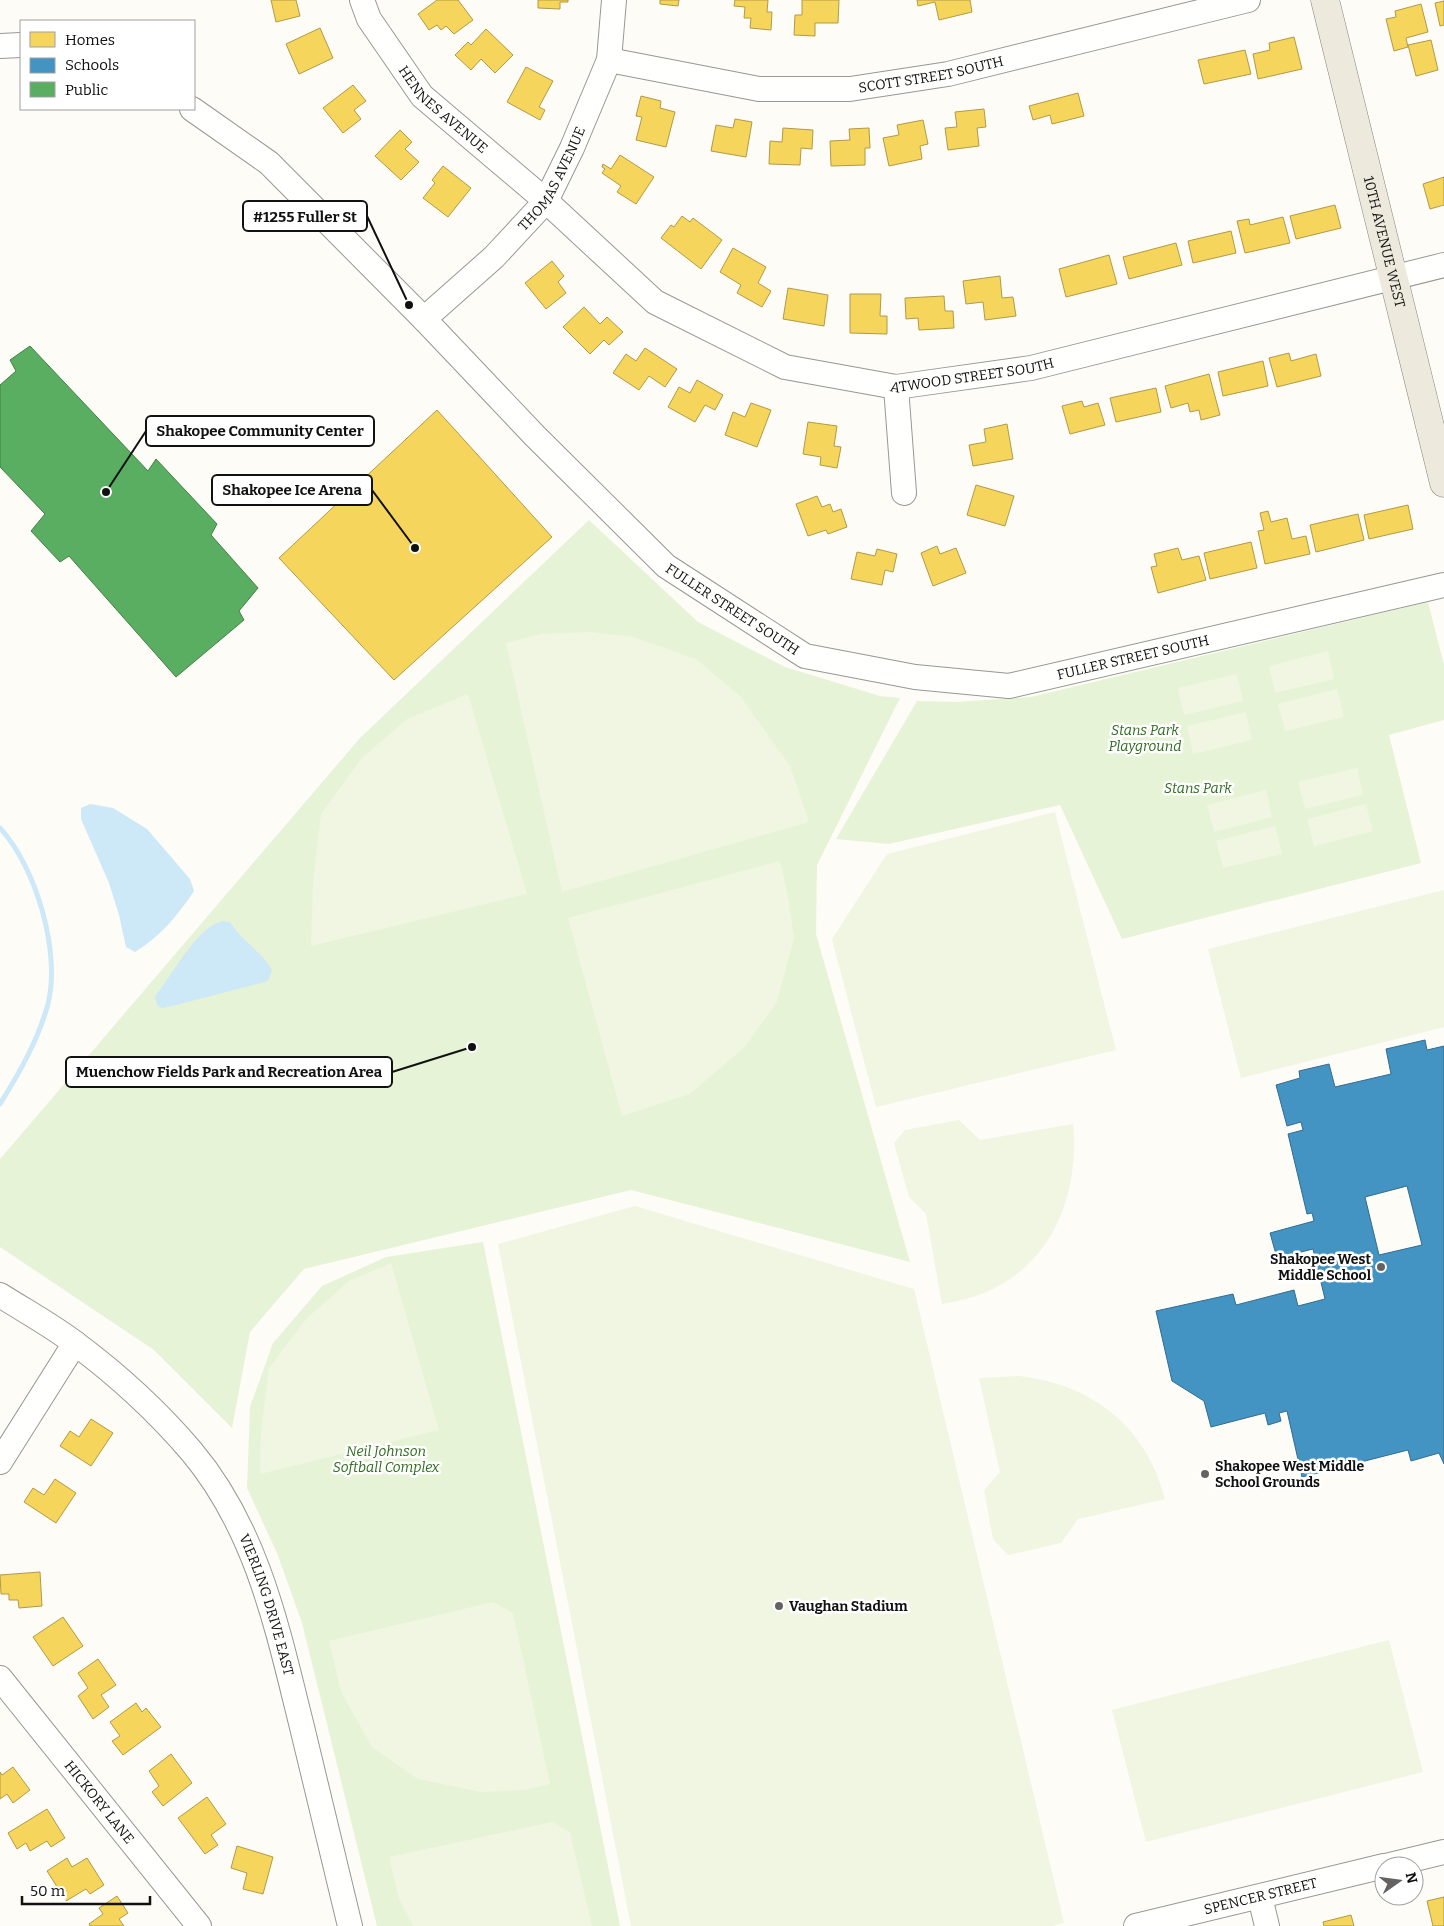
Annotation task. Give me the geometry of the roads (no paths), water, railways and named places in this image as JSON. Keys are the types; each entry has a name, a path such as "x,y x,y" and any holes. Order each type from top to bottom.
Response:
{"main road":[{"name":"10TH AVENUE WEST","path":"1325,0 1444,482"}],"street":[{"name":"HENNES AVENUE","path":"362,0 369,19 422,96 546,201"},
{"name":"THOMAS AVENUE","path":"424,319 494,257 546,201 572,148 609,60 614,0"},
{"name":"SCOTT STREET SOUTH","path":"609,60 759,88 850,89 948,74 1248,0"},
{"path":"0,46 20,45"},
{"name":"FULLER STREET SOUTH","path":"193,110 269,163 424,319 535,436 666,566 805,656 915,677 1009,686 1444,585"},
{"name":"ATWOOD STREET SOUTH","path":"546,201 655,302 785,367 896,387 1031,368 1444,265"},
{"path":"896,387 904,493"},
{"name":"VIERLING DRIVE EAST","path":"0,1295 75,1343 152,1409 193,1454 220,1491 244,1537 273,1610 350,1926"},
{"path":"0,1462 75,1343"},
{"name":"HICKORY LANE","path":"0,1678 199,1926"},
{"name":"SPENCER STREET","path":"1424,1857 1444,1852"},
{"name":"SPENCER STREET","path":"1136,1926 1374,1869"},
{"path":"1260,1897 1267,1926"}],"water":[{"path":"90,804 113,808 147,829 190,879 194,891 168,925 153,940 135,952 126,947 109,883 81,819 81,808"},
{"path":"223,921 230,922 267,963 272,970 268,981 172,1006 162,1008 157,1005 155,996 186,953 204,932 213,925"}],"waterway":[{"path":"0,828 25,865 34,887 48,936 51,960 51,983 48,1004 39,1030 21,1068 0,1104"}],"place":[{"name":"#1255 Fuller St","path":"409,305"},
{"name":"Shakopee Community Center","path":"106,492"},
{"name":"Shakopee Ice Arena","path":"415,548"},
{"name":"Muenchow Fields Park and Recreation Area","path":"472,1047"},
{"name":"Shakopee West Middle School","path":"1381,1267"},
{"name":"Shakopee West Middle School Grounds","path":"1205,1474"},
{"name":"Vaughan Stadium","path":"779,1606"}],"park label":[{"name":"Stans Park Playground","path":"1145,738"},
{"name":"Stans Park","path":"1198,788"},
{"name":"Neil Johnson Softball Complex","path":"386,1459"}]}
